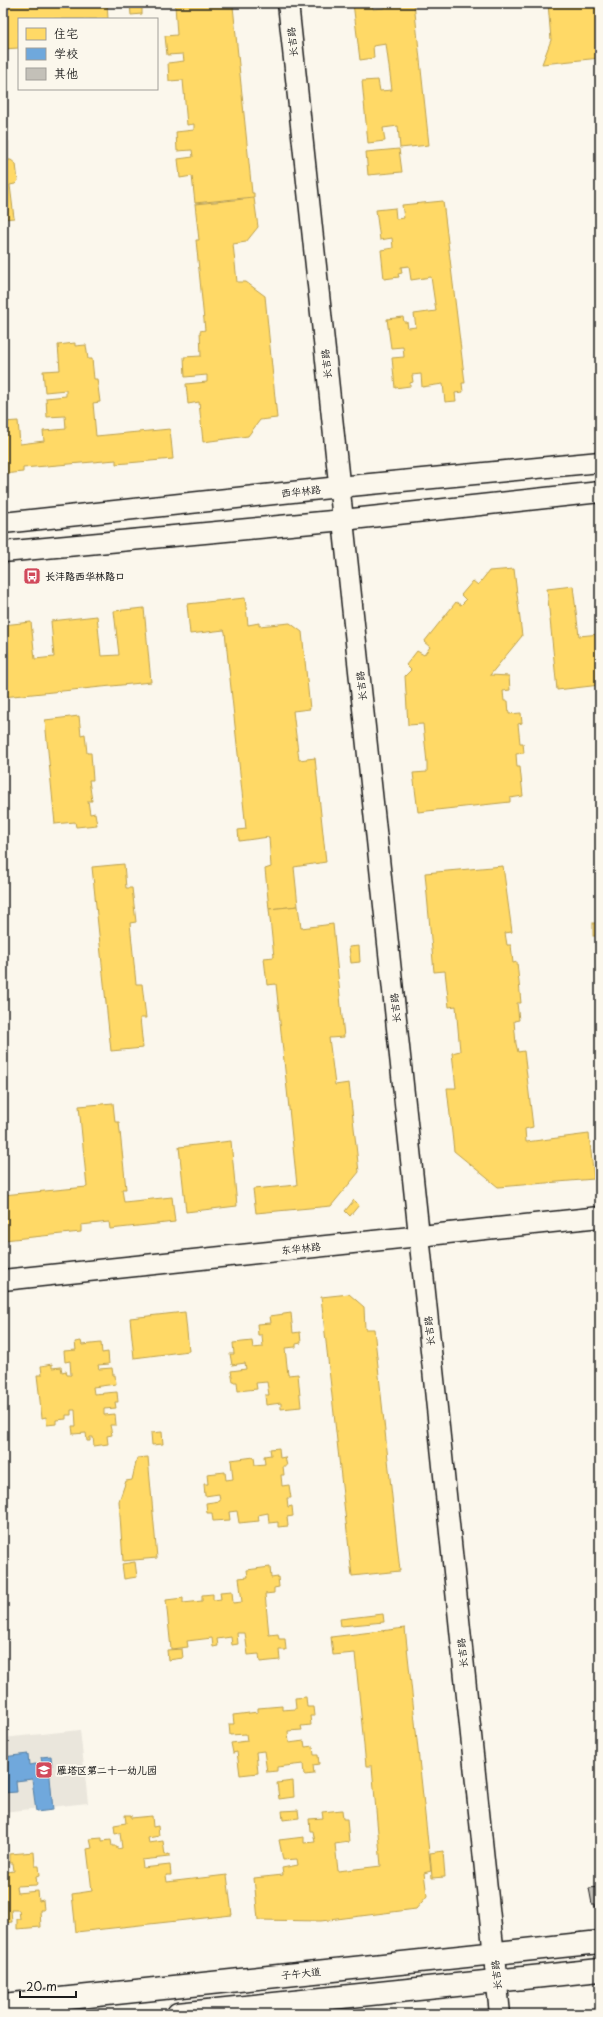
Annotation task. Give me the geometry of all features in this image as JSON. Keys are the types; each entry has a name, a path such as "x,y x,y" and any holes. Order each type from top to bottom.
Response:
{"main road":[{"name":"子午大道","path":"3,2005 600,1942"},
{"path":"178,2014 600,1970"}],"street":[{"name":"长吉路","path":"288,3 339,487 344,520 500,2014"},
{"name":"西华林路","path":"3,524 339,487 600,462"},
{"path":"3,552 344,520 600,492"},
{"name":"东华林路","path":"3,1280 600,1217"}],"shaded area":[{"name":"雁塔区第二十一幼儿园","path":"80,1730 88,1803 3,1812 3,1738"}],"building: 住宅":[{"path":"35,3 107,3 108,18 18,18 18,48 3,49 3,6"},
{"path":"130,3 229,3 233,6 252,193 254,193 254,197 195,203 192,176 180,178 178,159 193,157 192,150 177,151 176,132 194,130 194,124 187,125 183,80 169,81 168,63 184,61 183,54 167,55 165,36 177,35 175,5 142,7 142,14 131,15"},
{"path":"353,3 372,3 373,9 385,8 384,3 414,3 429,145 400,148 398,126 383,128 385,141 368,143 362,81 378,80 380,91 392,90 386,44 373,46 374,58 360,60"},
{"path":"548,3 600,3 600,58 542,64 551,40"},
{"path":"3,64 6,66 7,83 3,88"},
{"path":"3,136 4,141 8,141 8,160 11,160 16,164 18,181 15,184 10,185 14,218 3,219"},
{"path":"399,149 402,172 368,175 366,152"},
{"path":"254,198 258,227 246,242 233,244 237,282 246,282 265,296 277,418 260,420 248,436 203,442 199,402 188,404 186,384 207,382 207,375 185,377 184,357 201,356 200,331 205,330 196,240 199,240 195,204"},
{"path":"443,201 465,383 462,383 463,392 455,393 456,401 445,402 443,384 422,387 421,374 412,375 413,382 410,383 410,386 395,388 392,358 404,357 403,347 391,348 387,319 403,317 404,322 407,322 408,328 416,327 414,314 436,311 431,277 411,280 409,266 401,267 402,273 398,274 399,277 384,279 381,250 393,248 392,238 380,240 376,210 395,208 396,219 404,218 402,205"},
{"path":"75,343 75,346 86,345 88,359 92,359 94,379 97,379 100,402 93,403 96,436 170,429 173,459 116,464 116,460 23,468 23,472 3,474 3,422 18,421 20,444 44,441 43,431 66,429 65,416 47,417 46,398 66,396 66,390 45,392 43,371 60,370 58,345"},
{"path":"514,569 522,636 490,675 509,676 510,690 503,691 504,701 508,701 509,714 521,713 522,723 518,724 520,743 523,743 524,753 516,754 517,767 520,767 523,796 510,798 510,802 418,812 413,773 427,772 427,763 423,724 408,725 405,676 411,670 406,665 417,651 424,655 430,647 424,642 456,602 461,605 466,600 461,595 473,581 478,585 489,571"},
{"path":"573,586 579,636 600,634 600,685 557,690 547,589"},
{"path":"245,598 248,625 259,623 259,626 290,623 302,632 310,709 293,711 299,760 315,758 326,862 294,867 298,906 269,909 265,869 271,867 269,837 239,841 238,830 246,829 225,632 224,630 190,634 187,604"},
{"path":"144,608 151,682 3,697 3,625 31,622 35,659 54,657 51,621 97,616 101,656 119,655 114,611"},
{"path":"79,716 81,735 85,734 87,753 91,753 93,780 89,780 92,801 88,801 90,814 95,813 97,825 76,827 75,822 55,824 45,720"},
{"path":"124,864 126,888 132,888 136,922 130,923 136,984 142,984 146,1018 140,1018 143,1048 111,1051 92,867"},
{"path":"503,866 512,932 505,933 507,945 511,945 513,963 517,962 521,1003 517,1003 519,1020 514,1021 516,1044 518,1052 524,1051 533,1127 525,1129 526,1142 589,1134 594,1179 498,1187 454,1151 447,1088 456,1088 452,1053 460,1051 456,1006 449,1007 445,971 434,972 425,873"},
{"path":"298,906 301,928 333,924 344,1037 329,1038 335,1085 349,1083 359,1172 331,1206 256,1213 253,1189 297,1185 276,984 267,985 264,958 274,957 269,909"},
{"path":"593,923 600,923 600,936 593,936"},
{"path":"359,946 360,962 351,963 349,947"},
{"path":"113,1103 115,1122 119,1122 126,1189 122,1189 124,1202 172,1197 175,1222 110,1229 109,1222 81,1225 81,1232 4,1240 3,1195 87,1187 79,1106"},
{"path":"231,1141 237,1206 186,1212 179,1147"},
{"path":"354,1200 359,1205 350,1216 345,1211"},
{"path":"349,1294 364,1307 365,1329 374,1329 400,1571 352,1576 321,1297"},
{"path":"185,1312 189,1351 134,1358 130,1318"},
{"path":"291,1313 293,1333 300,1332 301,1343 296,1344 296,1347 285,1348 288,1375 298,1374 301,1407 281,1409 281,1403 266,1405 265,1395 269,1395 267,1382 256,1383 257,1389 238,1391 237,1382 233,1382 231,1371 246,1369 245,1363 232,1365 230,1354 234,1354 233,1343 252,1341 253,1348 263,1347 262,1335 258,1335 257,1324 271,1323 270,1316"},
{"path":"81,1341 82,1345 101,1343 102,1353 108,1352 109,1364 98,1365 99,1369 112,1368 113,1375 115,1375 116,1384 93,1387 94,1394 117,1392 118,1402 115,1402 116,1408 104,1409 104,1415 115,1414 116,1425 110,1425 112,1435 107,1436 108,1444 94,1446 93,1437 90,1437 90,1441 87,1441 86,1433 73,1434 72,1426 76,1426 75,1410 71,1410 71,1415 66,1415 66,1419 56,1420 56,1424 47,1425 46,1417 42,1418 37,1375 42,1375 41,1366 52,1364 52,1368 61,1367 62,1372 66,1371 67,1375 71,1375 70,1361 65,1362 64,1351 76,1350 75,1342"},
{"path":"162,1432 163,1444 152,1445 151,1433"},
{"path":"279,1448 280,1458 285,1457 287,1466 283,1466 284,1475 281,1475 282,1486 289,1485 291,1498 287,1498 288,1507 292,1506 293,1516 287,1517 288,1526 278,1527 278,1522 269,1523 268,1513 258,1515 259,1521 239,1523 237,1511 229,1512 230,1520 213,1521 212,1513 207,1513 206,1503 220,1501 219,1494 205,1496 204,1484 208,1484 207,1474 225,1472 226,1480 233,1479 231,1460 254,1457 255,1465 265,1464 264,1456 271,1455 270,1449"},
{"path":"148,1457 157,1558 123,1561 119,1501 126,1481 132,1480 137,1458"},
{"path":"135,1562 137,1577 124,1579 122,1564"},
{"path":"270,1567 271,1578 278,1577 279,1587 274,1588 274,1593 265,1594 269,1635 278,1634 279,1639 285,1639 286,1650 279,1650 280,1660 260,1662 259,1654 248,1655 245,1633 237,1633 238,1644 232,1645 231,1637 217,1639 218,1646 213,1647 212,1638 187,1641 188,1647 171,1649 166,1600 183,1598 183,1603 202,1601 202,1595 213,1594 213,1600 221,1599 220,1592 232,1591 233,1603 242,1602 239,1578 248,1577 247,1570"},
{"path":"383,1614 384,1622 341,1626 340,1619"},
{"path":"405,1628 431,1871 424,1873 427,1896 416,1909 321,1921 258,1920 254,1878 283,1875 282,1868 298,1865 297,1859 283,1860 279,1840 304,1837 304,1843 315,1842 313,1831 310,1831 309,1819 323,1818 322,1812 342,1810 343,1819 347,1819 349,1842 335,1844 338,1871 381,1866 372,1766 366,1766 355,1653 333,1655 331,1637"},
{"path":"182,1649 183,1658 168,1660 167,1650"},
{"path":"306,1697 307,1707 314,1707 315,1716 310,1716 311,1725 301,1726 302,1730 288,1731 289,1743 304,1741 305,1747 313,1746 314,1755 318,1755 319,1764 313,1765 314,1774 304,1775 303,1764 277,1767 277,1771 267,1772 264,1751 256,1752 258,1773 240,1775 237,1752 233,1753 231,1743 247,1741 246,1734 230,1735 229,1724 234,1724 233,1715 258,1712 258,1708 282,1706 282,1710 296,1709 295,1698"},
{"path":"293,1781 294,1797 279,1799 277,1783"},
{"path":"298,1810 299,1818 283,1820 282,1811"},
{"path":"125,1815 131,1815 131,1818 152,1816 153,1827 158,1826 159,1836 148,1838 149,1843 163,1841 165,1855 169,1854 169,1857 142,1860 143,1868 170,1865 171,1875 166,1875 167,1882 227,1875 232,1915 76,1932 72,1894 92,1891 87,1849 92,1848 90,1839 102,1838 102,1841 111,1840 112,1846 117,1846 117,1849 122,1848 120,1833 115,1834 114,1825 126,1823"},
{"path":"443,1851 445,1877 432,1878 430,1853"},
{"path":"34,1852 35,1866 39,1866 40,1875 36,1876 37,1885 16,1886 17,1893 38,1891 39,1901 43,1900 44,1910 40,1910 41,1927 17,1929 17,1919 20,1919 19,1910 11,1910 12,1922 3,1923 3,1862 6,1862 7,1872 14,1871 13,1863 10,1863 10,1854"}],"building: 学校":[{"path":"28,1754 29,1765 42,1763 41,1757 51,1756 52,1766 49,1766 53,1810 36,1812 32,1779 16,1781 17,1792 3,1793 3,1757"}],"building: 其他":[{"path":"600,1887 600,1906 595,1907 595,1904 592,1904 589,1888"}],"place":[{"name":"长沣路西华林路口","path":"32,576"},
{"name":"雁塔区第二十一幼儿园","path":"44,1770"}]}
